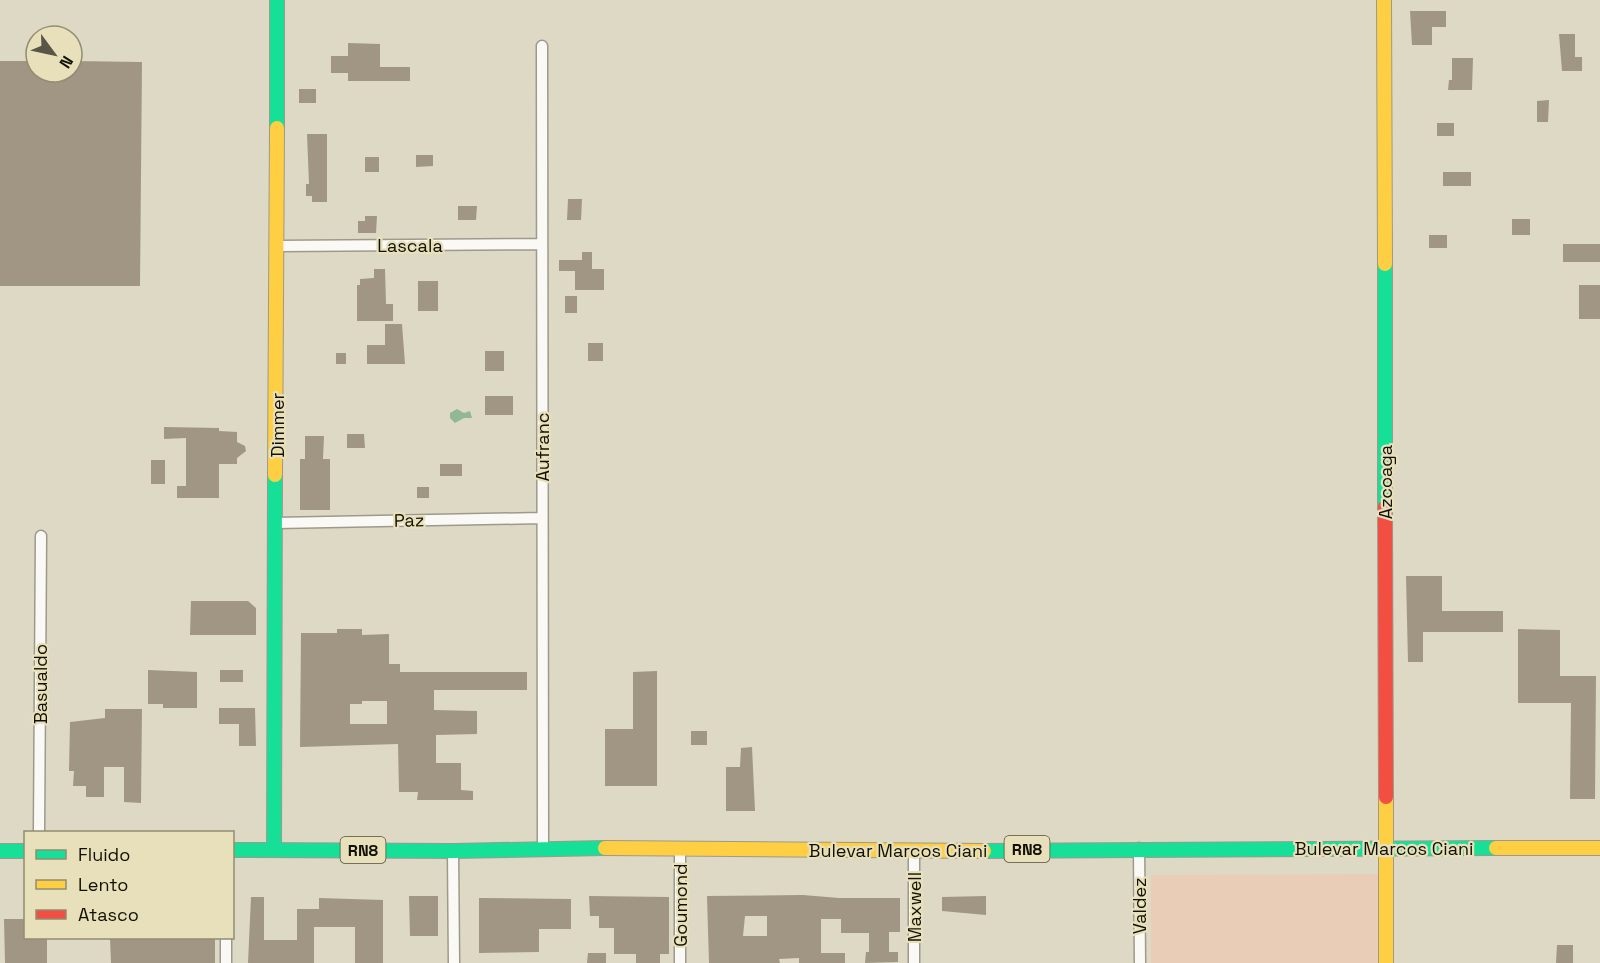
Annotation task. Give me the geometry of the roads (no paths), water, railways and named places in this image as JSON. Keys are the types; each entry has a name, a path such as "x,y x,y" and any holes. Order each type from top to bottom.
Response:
{"main road":[{"name":"Dimmer","path":"273,849 278,246 277,0"},
{"name":"Azcoaga","path":"1384,0 1386,963"},
{"name":"Bulevar Marcos Ciani","path":"234,850 453,851 543,847 914,851 1139,848 1600,848"},
{"path":"0,851 24,851"}],"street":[{"name":"Aufranc","path":"542,46 543,847"},
{"name":"Lascala","path":"278,246 542,244"},
{"name":"Paz","path":"276,523 542,518"},
{"name":"Basualdo","path":"39,831 41,537"},
{"name":"Goumond","path":"680,848 680,963"},
{"name":"Valdez","path":"1139,848 1140,963"},
{"path":"453,851 454,963"},
{"name":"Maxwell","path":"914,851 914,963"},
{"path":"226,939 226,963"}]}
